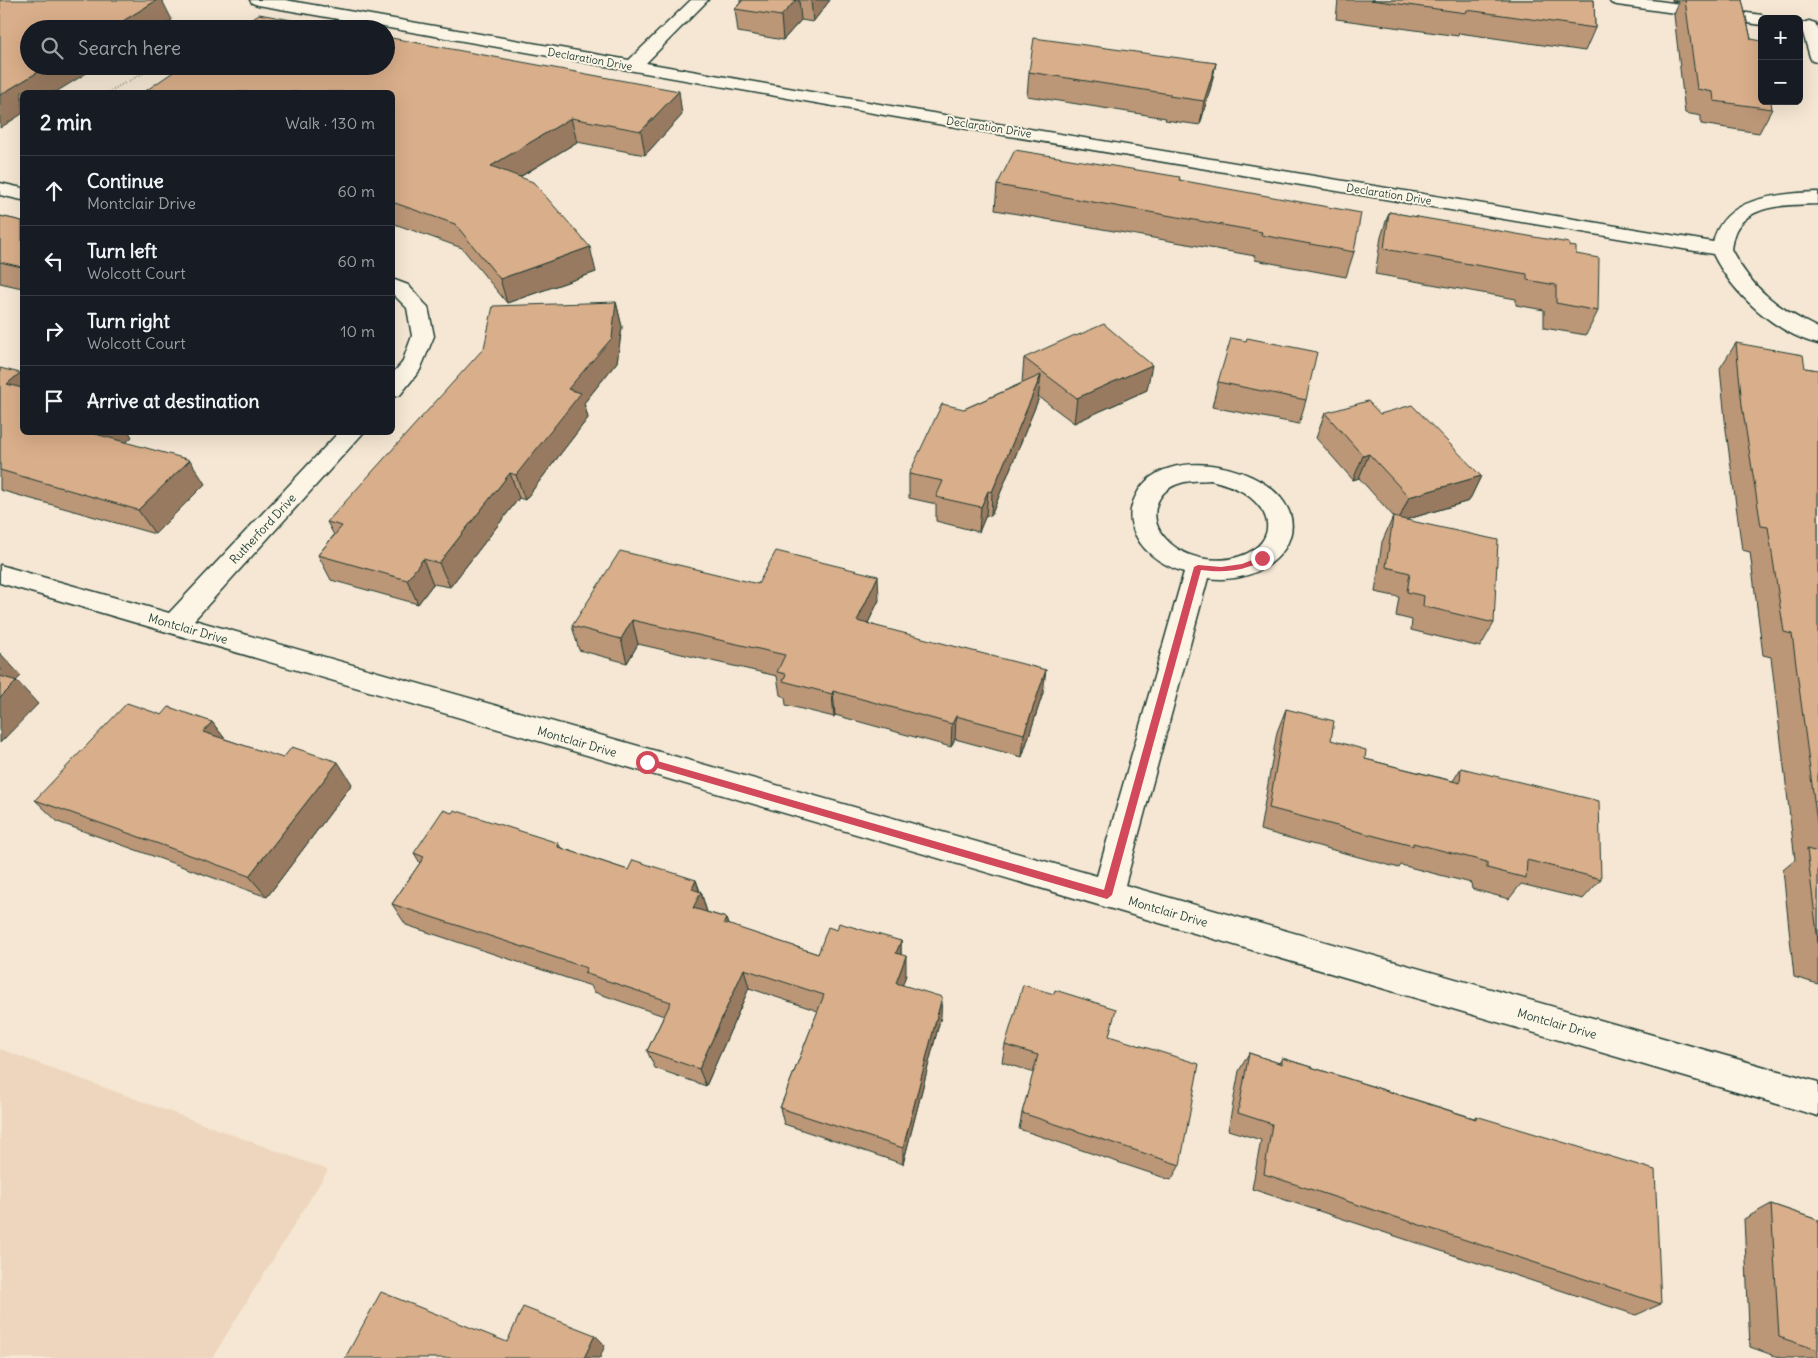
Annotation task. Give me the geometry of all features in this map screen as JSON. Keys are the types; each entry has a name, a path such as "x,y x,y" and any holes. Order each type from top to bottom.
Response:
{"street":[{"name":"Declaration Drive","path":"258,0 290,2 386,20"},
{"path":"633,66 700,0"},
{"path":"1618,0 1758,19"},
{"name":"Declaration Drive","path":"395,22 633,66 1722,249"},
{"path":"1809,26 1818,57"},
{"path":"0,189 20,194"},
{"path":"1818,198 1782,201 1751,209 1738,217 1728,227 1722,249 1736,278 1758,301 1778,315 1818,337"},
{"path":"395,286 401,289 417,308 423,336 412,365 395,386"},
{"name":"Rutherford Drive","path":"173,625 350,435"},
{"path":"1210,472 1232,477 1252,486 1268,499 1277,514 1280,531 1275,546 1262,558 1244,567 1221,570 1198,567 1176,559 1158,547 1146,532 1141,516 1144,500 1153,487 1169,478 1189,473 1210,472"},
{"path":"1107,895 1198,567"},
{"name":"Montclair Drive","path":"0,574 1818,1099"}],"path":[{"path":"112,90 140,75"}],"shaded area":[{"path":"0,1049 328,1170 212,1358 0,1358"}],"building":[{"path":"0,0 157,0 125,20 20,20 20,75 33,75 0,95"},
{"path":"743,0 796,0 781,16 735,9"},
{"path":"1371,0 1594,0 1595,28 1467,10 1466,13"},
{"path":"1685,0 1742,0 1751,39 1758,40 1758,105 1772,105 1772,109 1714,101 1713,92 1697,89"},
{"path":"259,14 291,20 250,20"},
{"path":"1034,38 1216,63 1204,101 1029,72"},
{"path":"395,39 679,91 641,131 571,118 491,166 533,182 590,247 500,279 455,224 395,203 395,90 147,90 169,75 395,75"},
{"path":"1015,150 1180,177 1179,180 1361,213 1354,252 1261,235 1262,232 997,185"},
{"path":"1389,212 1569,243 1569,246 1576,247 1576,254 1599,258 1598,311 1556,303 1556,285 1527,280 1527,274 1384,249"},
{"path":"0,216 20,221 20,267 0,262"},
{"path":"616,302 612,338 568,389 581,393 516,475 510,473 439,563 423,559 407,580 318,555 342,526 327,522 484,348 493,306"},
{"path":"1104,324 1152,365 1077,398 1024,358 1075,335"},
{"path":"1231,338 1246,341 1247,338 1317,352 1306,400 1218,382"},
{"path":"1736,343 1803,355 1805,368 1818,370 1818,830 1792,634 1784,632 1768,527 1761,526 1742,405"},
{"path":"0,368 20,373 7,384 20,387 20,435 99,435 190,460 138,510 0,470"},
{"path":"1041,375 992,492 988,491 981,507 936,497 943,481 909,474 942,404 964,409"},
{"path":"1368,401 1380,414 1412,405 1481,476 1409,497 1369,454 1363,456 1325,413"},
{"path":"1393,517 1498,540 1494,623 1423,606 1424,596 1407,592 1410,573 1386,567"},
{"path":"620,551 758,584 776,551 878,576 857,621 1046,670 1024,734 956,716 952,724 833,691 832,694 783,681 786,674 777,672 785,655 632,620 621,639 572,626"},
{"path":"0,676 17,681 0,698"},
{"path":"127,703 162,715 169,707 212,722 203,732 283,758 292,747 338,762 249,876 35,800"},
{"path":"1286,709 1334,721 1331,740 1366,750 1365,759 1460,783 1461,768 1599,801 1601,879 1527,860 1526,878 1487,868 1487,862 1413,843 1413,846 1269,808"},
{"path":"443,810 452,813 454,810 558,843 558,847 628,870 633,860 696,880 692,889 701,892 693,908 726,918 724,923 818,954 828,927 837,930 839,923 901,941 896,953 906,956 896,983 942,997 903,1148 780,1108 824,995 744,969 699,1069 647,1051 671,1002 584,973 587,968 392,904 424,857 414,853"},
{"path":"1807,849 1818,852 1818,942"},
{"path":"1023,985 1054,994 1055,990 1116,1009 1109,1036 1199,1064 1180,1165 1022,1113 1038,1055 1005,1045"},
{"path":"1249,1053 1282,1064 1282,1058 1476,1119 1476,1116 1655,1170 1661,1304 1264,1174 1272,1124 1238,1113"},
{"path":"1771,1204 1818,1220 1818,1350 1779,1337"},
{"path":"381,1292 507,1342 523,1307 595,1335 584,1358 345,1358"}],"route":[{"path":"647,762 1107,895 1198,567 1221,570 1244,567 1262,558"}]}
